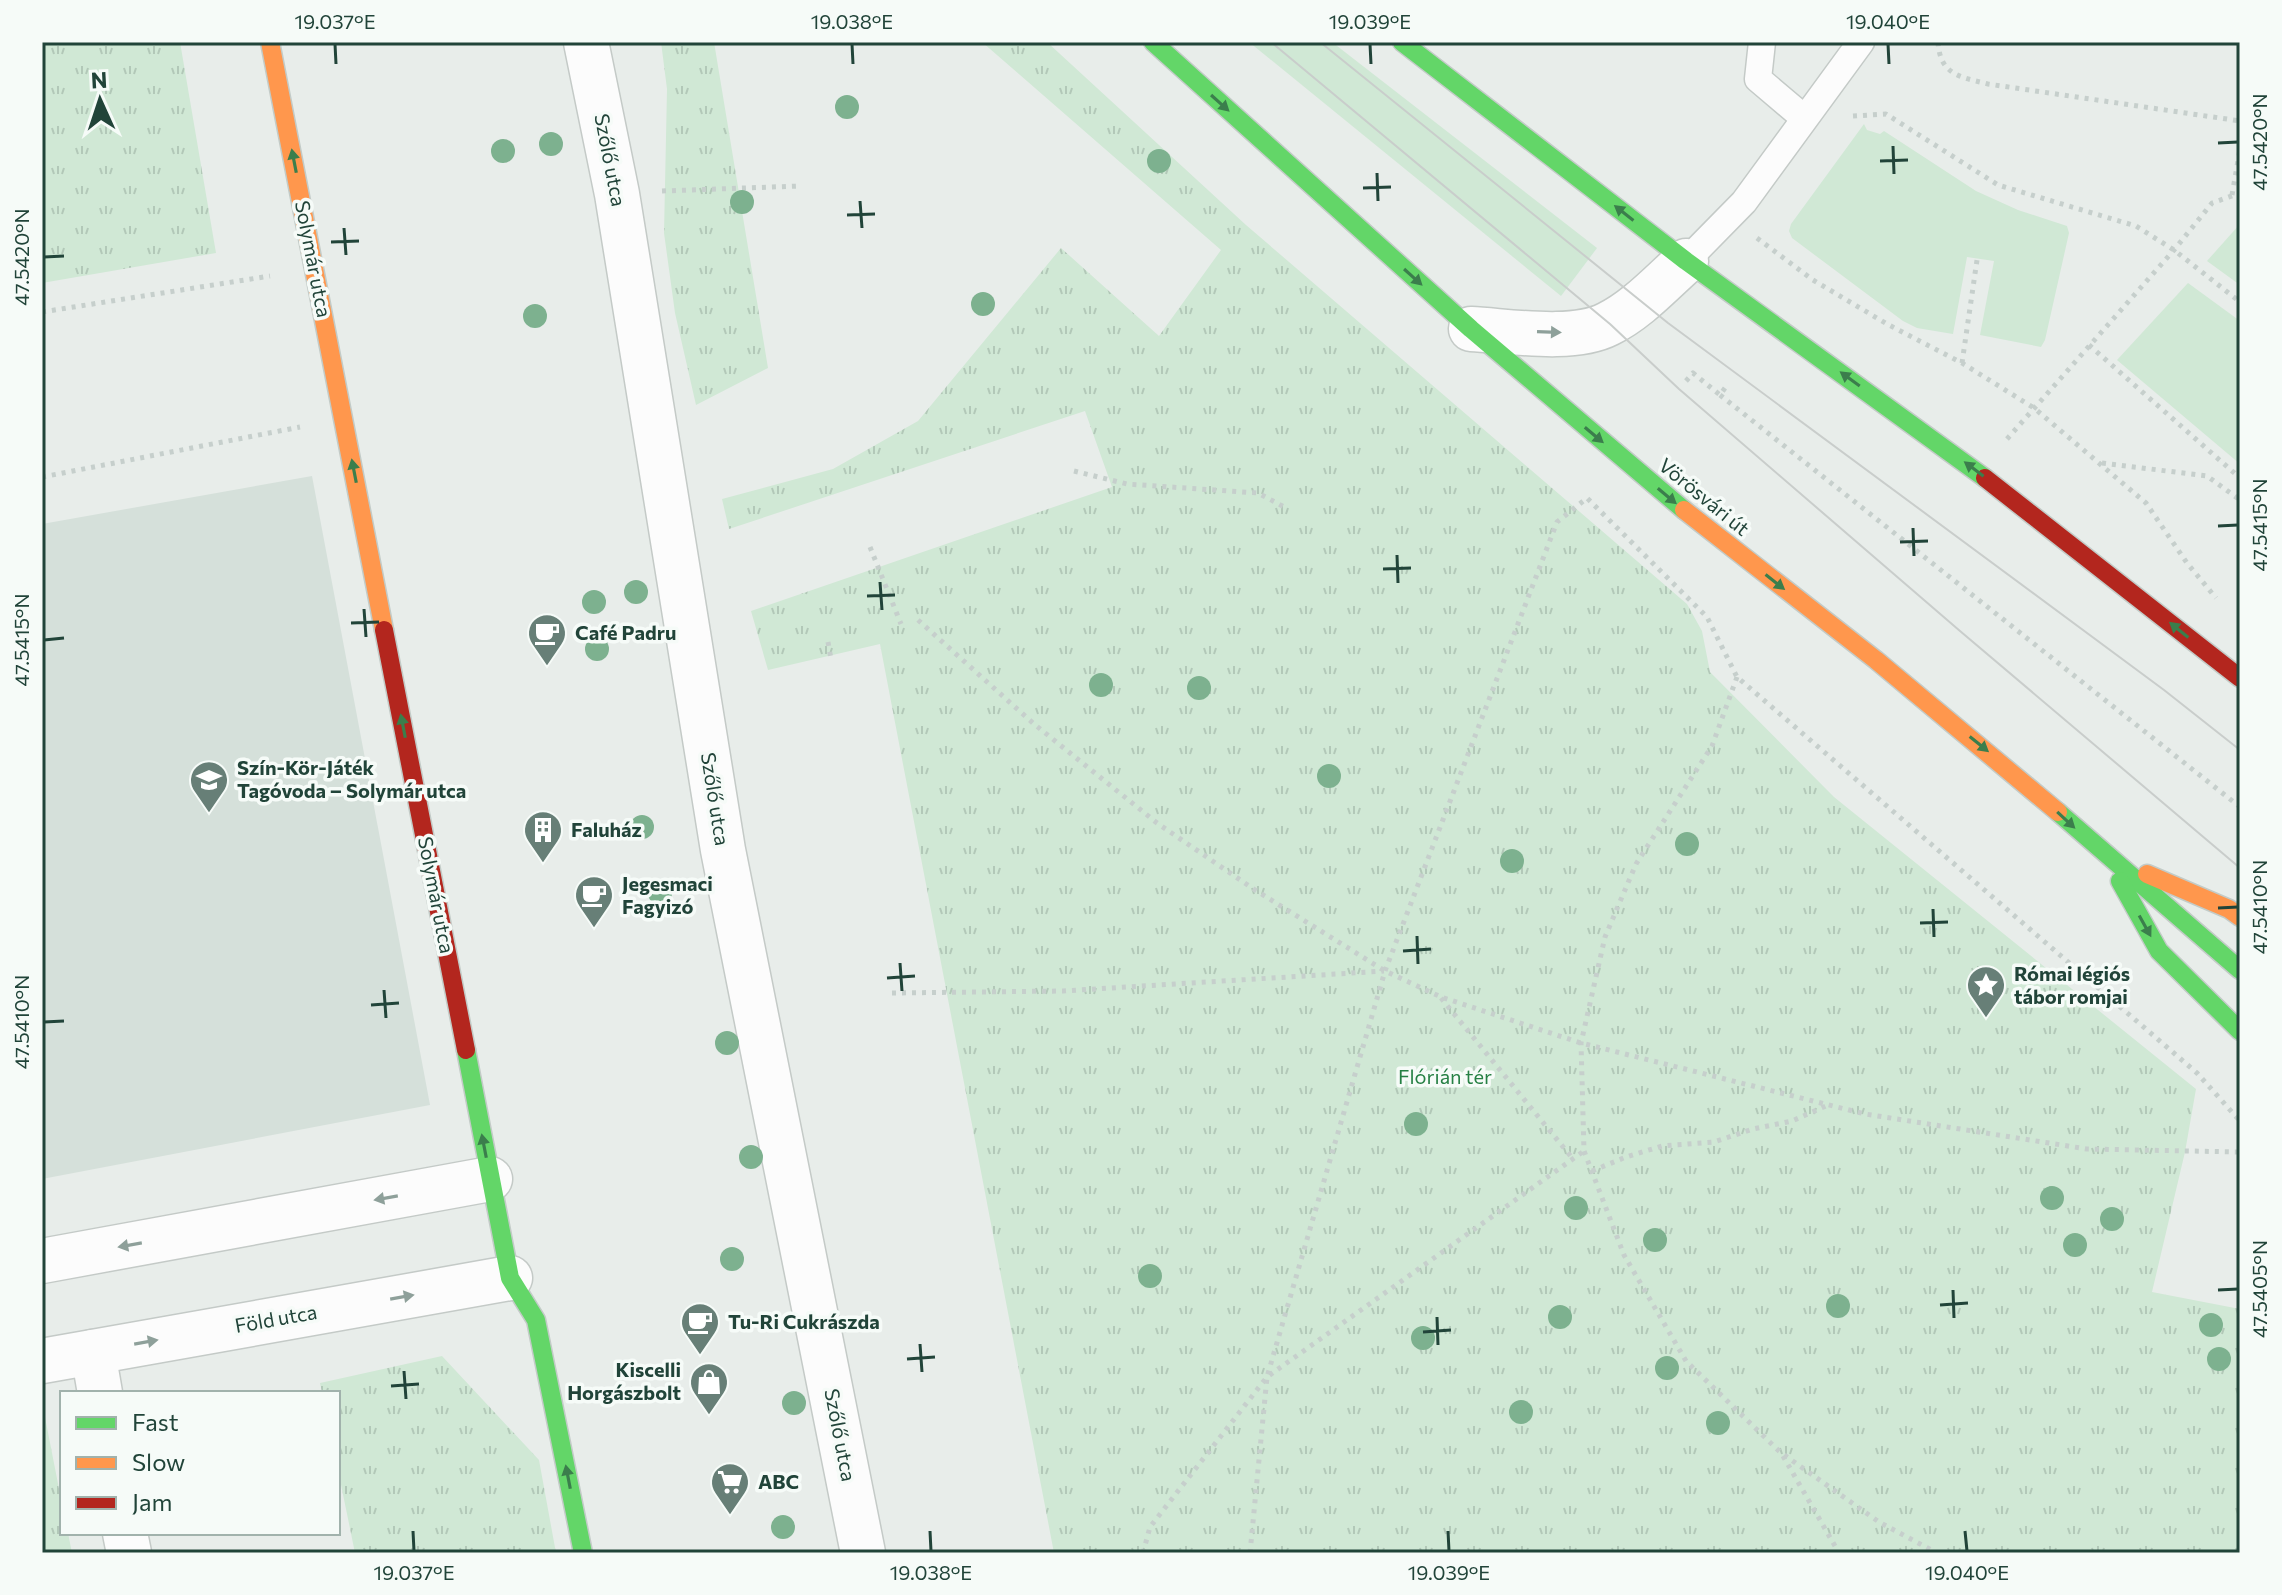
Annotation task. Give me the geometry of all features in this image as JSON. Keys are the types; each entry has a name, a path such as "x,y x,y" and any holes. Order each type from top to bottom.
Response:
{"main road":[{"name":"Solymár utca","path":"270,42 510,1278 536,1320 583,1553"},
{"name":"Vörösvári út","path":"1153,42 1471,329 1713,534 1876,660 2025,782 2108,858 2240,970"},
{"path":"1402,42 1686,261 1978,472 2240,678"},
{"path":"2108,858 2229,909 2240,917"},
{"path":"2108,858 2159,951 2240,1031"}],"street":[{"name":"Szőlő utca","path":"586,42 617,194 723,850 863,1553"},
{"path":"596,86 605,42"},
{"path":"1471,329 1561,333 1591,331 1610,324 1686,261"},
{"path":"42,1261 490,1179"},
{"name":"Föld utca","path":"42,1361 96,1372 510,1278"}],"lane":[{"path":"1762,42 1758,79 1804,118"},
{"path":"1686,261 1730,218 1861,42"}],"path":[{"path":"1938,42 1939,58 1955,76 1988,84 2240,121"},
{"path":"1804,118 1886,114 1998,185 2136,226 2174,250 2240,302"},
{"path":"2231,196 2240,149"},
{"path":"671,190 800,186"},
{"path":"1978,472 2212,203 2240,193"},
{"path":"1730,218 1813,280 1887,324 1962,363 2034,408 2146,503 2187,563 2222,605"},
{"path":"1962,363 1977,260"},
{"path":"42,312 315,268"},
{"path":"2089,345 2240,478"},
{"path":"1686,381 1693,373 2240,807"},
{"path":"1720,395 1725,388"},
{"path":"42,477 344,419"},
{"path":"2100,463 2207,476 2240,500"},
{"path":"1074,471 1127,484 1258,493 1288,509"},
{"path":"1250,1553 1267,1377 1385,971 1557,522 1587,498 1707,617 1737,677 2197,1073 2240,1121"},
{"path":"870,547 901,624"},
{"path":"918,620 1034,724 1157,823 1252,888 1385,971 1441,997 1581,1043 1865,1114 2087,1149 2240,1152"},
{"path":"828,642 831,659"},
{"path":"1737,677 1712,746 1636,864 1605,937 1581,1043 1584,1151 1624,1255 1686,1361 1780,1452 1879,1522 1937,1553"},
{"path":"892,993 1063,991 1385,971"},
{"path":"1441,997 1573,1159"},
{"path":"1592,1171 1662,1146 1714,1142 1753,1129 1792,1121 1828,1105"},
{"path":"1143,1553 1150,1527 1267,1377 1584,1151"},
{"path":"1780,1452 1839,1553"}],"shaded area":[{"name":"Szín-Kör-Játék Tagóvoda – Solymár utca","path":"312,476 430,1105 42,1179 42,524"}],"green space":[{"path":"42,42 180,42 216,253 42,283"},
{"path":"661,42 714,42 768,368 696,405 675,313 664,233 667,89"},
{"name":"Flórián tér","path":"982,42 1047,42 1246,225 1687,604 1702,631 1710,672 1834,797 2196,1089 2185,1152 2152,1292 2240,1309 2240,1553 1054,1553 880,644 768,670 751,611 1112,487 1085,411 729,529 722,499 833,469 918,421 1061,248 1159,336 1221,250"},
{"path":"1249,42 1332,42 1597,248 1561,296"},
{"path":"1864,124 1867,130 1880,134 1884,131 1976,191 2018,210 2067,226 2069,233 2041,347 1980,335 1994,261 1967,257 1953,334 1917,328 1903,321 1792,238 1789,231 1791,224"},
{"path":"2240,224 2240,285 2207,261"},
{"path":"2188,283 2240,321 2240,464 2117,360"},
{"path":"442,1356 539,1460 556,1553 355,1553 340,1480 340,1391 322,1391 320,1383"},
{"path":"42,1402 60,1494 60,1535 68,1535 72,1553 42,1553"}],"tram line":[{"path":"1271,42 1610,324 1679,389 2240,868"},
{"path":"1320,42 1668,323 2164,690 2240,750"}],"traffic: fast":[{"path":"1153,42 1471,329 1684,510"},
{"path":"1402,42 1686,261 1985,478"},
{"path":"2058,812 2240,970"},
{"path":"2120,881 2159,951 2240,1031"},
{"path":"466,1050 510,1278 536,1320 583,1553"}],"traffic: slow":[{"path":"270,42 384,630"},
{"path":"1684,510 1876,660 2058,812"},
{"path":"2147,874 2229,909 2240,917"}],"traffic: jam":[{"path":"1985,478 2240,678"},
{"path":"384,630 466,1050"}],"place":[{"name":"Café Padru","path":"547,667"},
{"name":"Szín-Kör-Játék Tagóvoda – Solymár utca","path":"209,814"},
{"name":"Faluház","path":"543,864"},
{"name":"Jegesmaci Fagyizó","path":"594,929"},
{"name":"Római légiós tábor romjai","path":"1986,1019"},
{"name":"Tu-Ri Cukrászda","path":"700,1356"},
{"name":"Kiscelli Horgászbolt","path":"709,1416"},
{"name":"ABC","path":"730,1516"}]}
